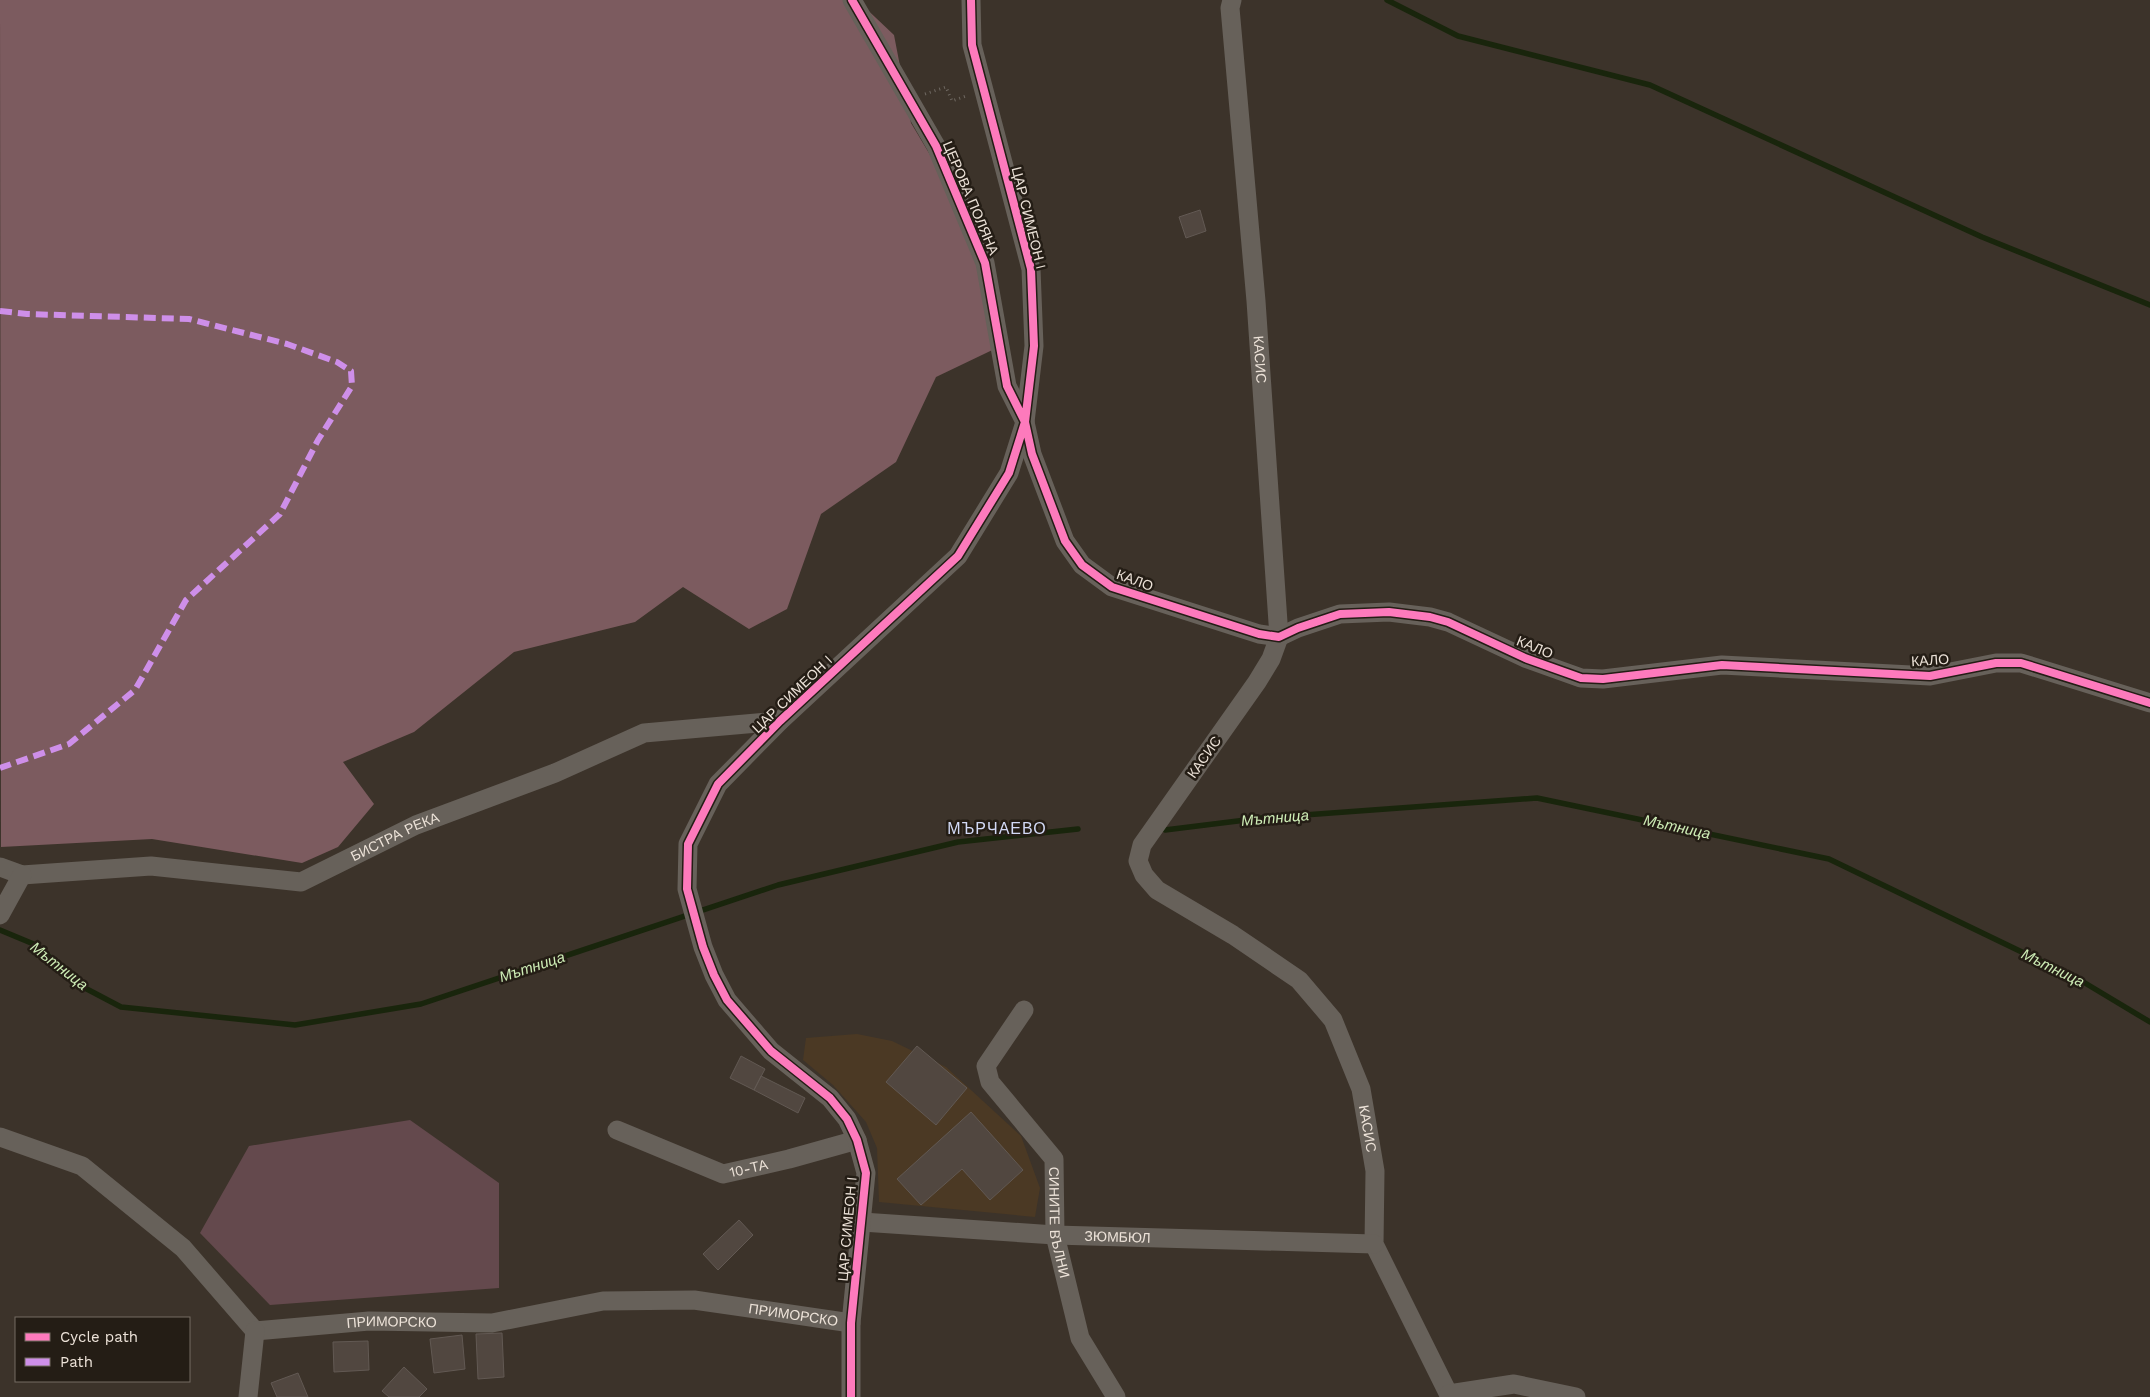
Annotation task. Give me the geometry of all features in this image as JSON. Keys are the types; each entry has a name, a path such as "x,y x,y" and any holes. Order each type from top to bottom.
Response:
{"street":[{"name":"ЦЕРОВА ПОЛЯНА","path":"852,0 936,146 985,263 1006,386 1025,422"},
{"name":"ЦАР СИМЕОН I","path":"851,1397 851,1323 866,1173 857,1140 847,1119 830,1098 771,1051 728,1000 714,974 687,889 688,844 718,784 780,722 958,556 1010,473 1025,422 1034,346 1030,269 972,45 971,0"},
{"name":"КАСИС","path":"1232,0 1231,18 1256,301 1279,637 1271,659 1257,682 1142,845 1138,861 1144,875 1157,890 1233,935 1299,980 1333,1020 1361,1089 1375,1172 1374,1244 1450,1395"},
{"name":"КАЛО","path":"1025,422 1032,454 1065,541 1082,565 1112,587 1259,634 1279,637 1298,628 1340,614 1389,612 1430,617 1448,622 1525,658 1581,678 1603,679 1722,665 1930,676 1996,663 2021,663 2150,703"},
{"name":"БИСТРА РЕКА","path":"0,867 22,875 151,866 301,882 416,824 555,773 644,733 780,722"},
{"path":"0,915 22,875"},
{"name":"СИНИТЕ ВЪЛНИ","path":"1024,1010 986,1066 990,1082 1054,1159 1055,1235 1080,1338 1116,1397"},
{"name":"10-ТА","path":"617,1130 723,1174 789,1159 857,1140"},
{"path":"0,1137 82,1166 183,1248 255,1331 248,1397"},
{"name":"ЗЮМБЮЛ","path":"862,1222 1055,1235 1374,1244"},
{"name":"ПРИМОРСКО","path":"255,1331 369,1320 492,1322 603,1301 685,1300 851,1323"},
{"path":"1450,1395 1514,1384 1576,1397"}],"path":[{"path":"910,99 946,87 952,101 984,90"}],"shaded area":[{"path":"0,0 857,0 894,35 911,123 957,200 1007,343 936,377 896,462 821,514 787,609 749,629 683,587 635,622 514,652 414,732 343,762 374,804 338,847 302,863 152,839 1,847"},
{"path":"857,1034 892,1041 946,1067 1021,1136 1040,1188 1035,1217 879,1202 877,1148 866,1122 833,1085 803,1060 806,1038"},
{"path":"410,1120 499,1183 499,1288 270,1305 200,1233 249,1146"}],"building":[{"path":"1200,210 1206,231 1186,238 1179,217"},
{"path":"917,1046 967,1088 936,1125 886,1082"},
{"path":"741,1056 765,1069 754,1090 730,1078"},
{"path":"761,1076 805,1098 798,1113 754,1090"},
{"path":"971,1112 1023,1170 990,1200 962,1169 921,1205 897,1179"},
{"path":"739,1220 753,1235 718,1270 703,1254"},
{"path":"502,1333 504,1377 478,1379 476,1334"},
{"path":"462,1335 465,1369 434,1373 430,1339"},
{"path":"368,1341 369,1370 334,1372 333,1342"},
{"path":"404,1367 427,1389 419,1397 389,1397 382,1391"},
{"path":"298,1373 308,1397 277,1397 271,1383"}],"waterway":[{"path":"1387,0 1458,36 1650,85 1982,237 2150,305"},
{"name":"Мътница","path":"1165,830 1262,818 1537,798 1829,859 2080,980 2150,1022"},
{"name":"Мътница","path":"0,930 36,945 83,987 121,1007 295,1025 421,1004 778,885 958,842 1078,829"}],"marked path":[{"path":"0,311 27,314 189,319 287,344 337,362 351,371 352,386 318,440 280,514 186,600 135,690 69,744 0,768"}],"cycle path":[{"path":"852,0 936,146 985,263 1007,386 1025,422 1032,454 1065,541 1082,565 1112,587 1259,634 1279,637 1298,628 1340,614 1389,612 1430,617 1448,622 1525,658 1581,678 1603,679 1722,665 1930,676 1996,663 2021,663 2150,703"},
{"path":"851,1397 851,1323 866,1173 857,1140 847,1119 830,1098 771,1051 727,1000 714,975 703,947 687,889 688,844 718,784 780,721 958,556 1009,473 1025,422 1034,346 1031,269 972,45 971,0"}],"district":[{"name":"МЪРЧАЕВО","path":"997,828"}]}
